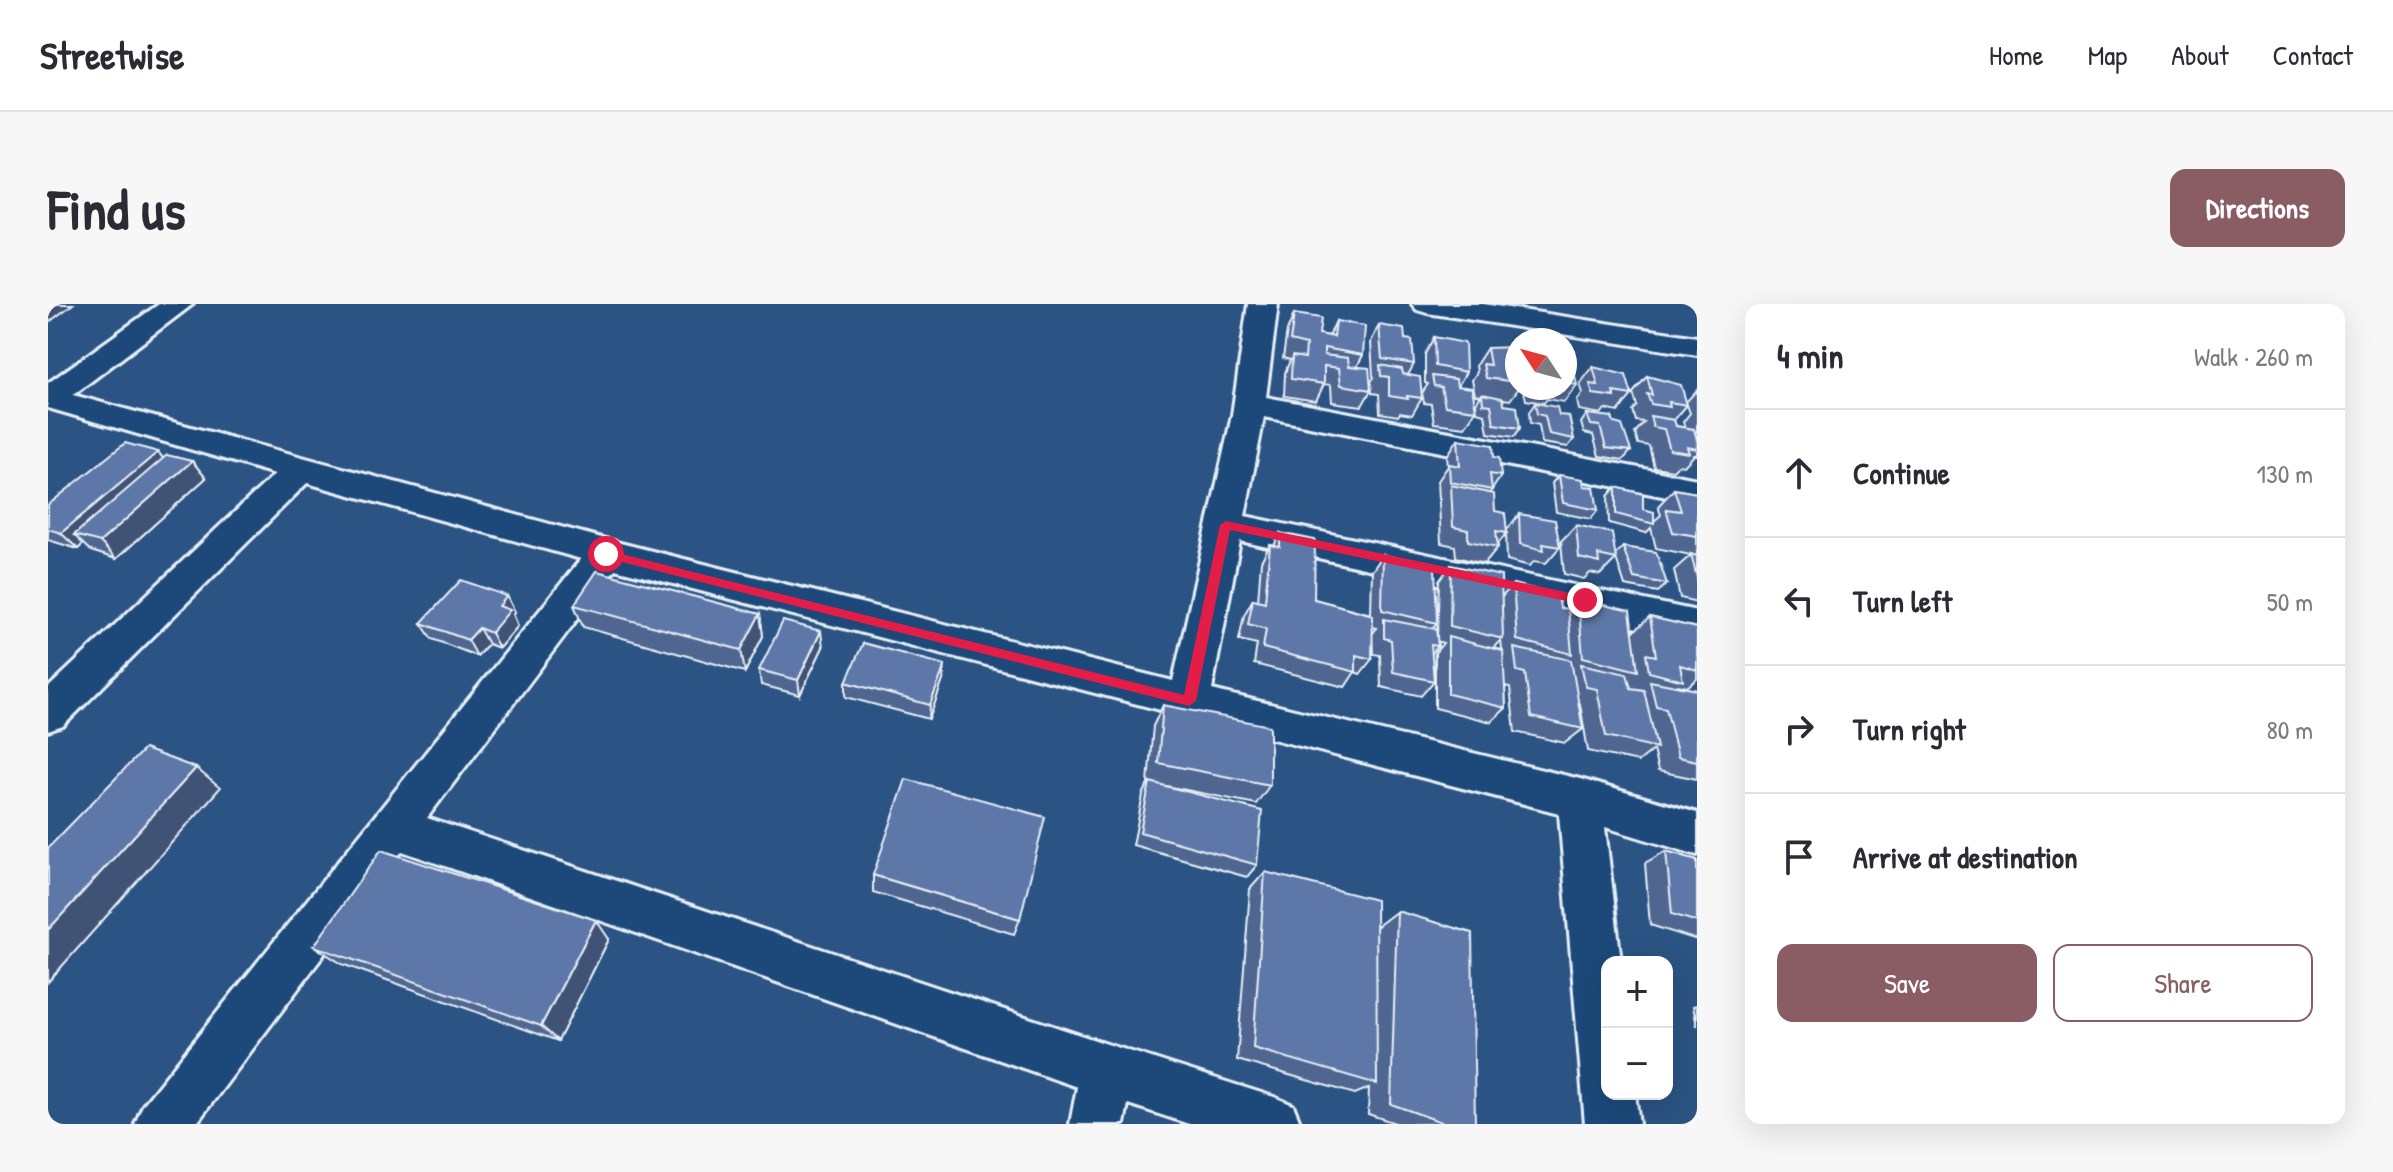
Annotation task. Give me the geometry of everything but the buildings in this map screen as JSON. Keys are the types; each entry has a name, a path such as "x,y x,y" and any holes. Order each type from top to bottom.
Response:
{"street":[{"path":"48,398 178,304"},
{"path":"1189,701 1250,404 1263,304"},
{"path":"1427,304 1697,346"},
{"path":"48,398 298,472 606,554 1580,799 1697,834"},
{"path":"1250,404 1697,491"},
{"path":"48,714 298,472"},
{"path":"1226,525 1697,626"},
{"path":"162,1124 606,554"},
{"path":"1580,799 1602,1028"},
{"path":"393,827 1107,1071 1274,1124"},
{"path":"1097,1124 1107,1071"},
{"path":"1609,1100 1612,1124"}],"route":[{"path":"606,554 1189,701 1226,525 1585,600"}]}
